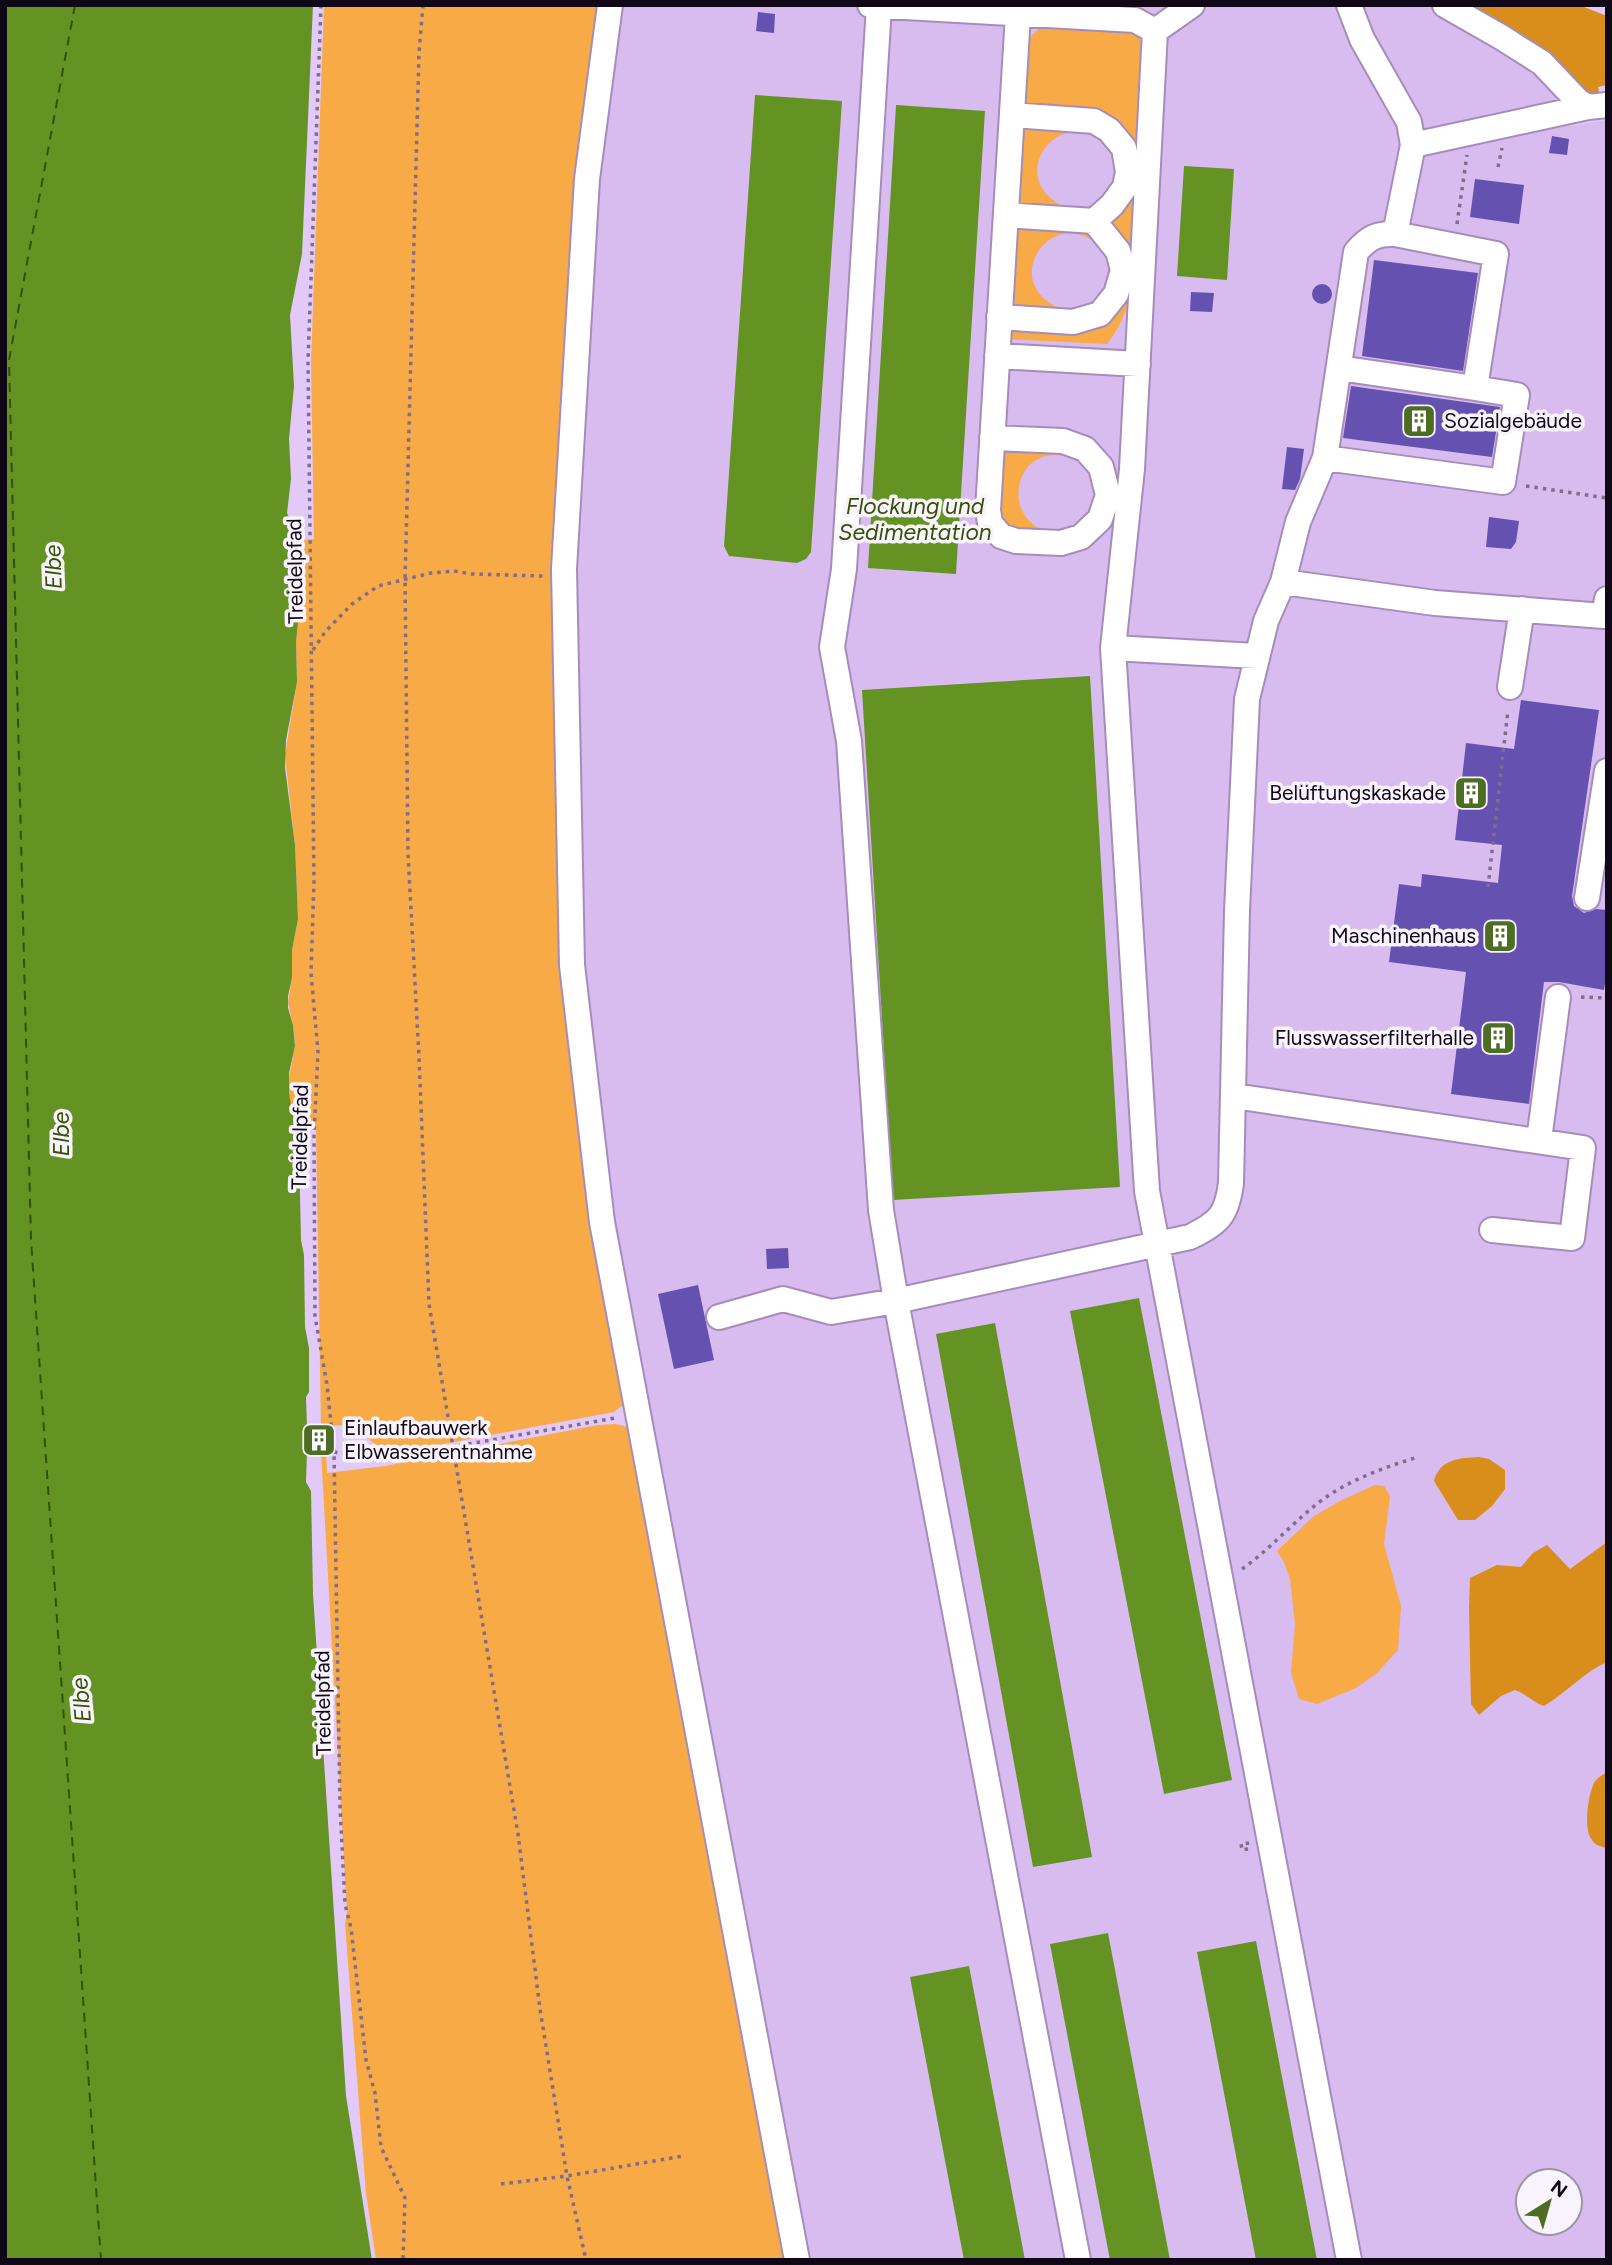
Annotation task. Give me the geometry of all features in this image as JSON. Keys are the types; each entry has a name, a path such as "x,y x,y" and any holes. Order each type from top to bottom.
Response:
{"street":[{"path":"610,5 587,179 565,577 572,965 602,1222 797,2260"},
{"path":"870,5 1135,20 1155,31"},
{"path":"1155,31 1192,5"},
{"path":"1349,5 1362,39 1409,121 1413,145 1395,234"},
{"path":"1445,5 1542,63 1578,101 1597,106"},
{"path":"879,6 844,569 832,646 849,741 881,1210 1078,2260"},
{"path":"992,438 1063,442 1085,449 1101,467 1108,495 1100,519 1081,537 1061,543 1016,541 1001,536 990,523 988,510 992,438 997,356 999,317 1018,14"},
{"path":"1155,31 1132,469 1113,648 1147,1191 1349,2260"},
{"path":"1413,145 1597,106"},
{"path":"1006,215 1094,221 1112,205 1125,187 1128,172 1124,149 1109,130 1094,121 1012,115"},
{"path":"999,317 1073,322 1100,314 1116,294 1123,270 1118,251 1094,221"},
{"path":"719,1317 783,1299 831,1312 896,1301 1190,1237 1210,1228 1226,1208 1231,1183 1237,911 1247,699 1266,621 1283,582 1298,522 1325,458 1356,252 1378,233 1496,254 1475,388"},
{"path":"997,356 1138,363"},
{"path":"1325,458 1503,482 1517,396 1339,368"},
{"path":"1283,582 1435,603 1606,612"},
{"path":"1510,687 1522,609"},
{"path":"1113,648 1256,656"},
{"path":"1587,898 1607,771"},
{"path":"1539,1140 1558,997"},
{"path":"1234,1096 1583,1148 1572,1238 1492,1230"}],"path":[{"name":"Treidelpfad","path":"321,5 308,361 314,882 311,973 318,1052 314,1135 315,1316 327,1385 334,1452 340,1794 345,1904 351,1928 366,2060 375,2093 381,2147 405,2198 403,2260"},
{"path":"423,5 405,579 408,854 429,1304 518,1834 540,2009 567,2176 586,2260"},
{"path":"1453,247 1470,132"},
{"path":"1503,482 1607,498"},
{"path":"312,652 325,632 352,604 378,586 453,571 471,575 565,577"},
{"path":"1488,887 1510,687"},
{"path":"334,1452 384,1459 638,1414"},
{"path":"1219,1576 1241,1570 1257,1559 1332,1493 1372,1472 1418,1457"},
{"path":"500,2184 567,2176 683,2156"}],"shaded area":[{"path":"324,5 606,5 583,178 566,964 625,1395 623,1405 614,1412 389,1454 349,1425 321,1426 316,1128 294,1126 288,1083 295,1046 288,1002 292,978 292,950 298,919 295,845 285,755 297,682 296,642 301,593 300,540 314,539 311,363"},
{"path":"616,5 1427,5 1535,68 1558,95 1554,104 1559,128 1607,120 1607,2260 802,2260 611,1228 581,966 571,573 594,184"},
{"path":"1457,5 1579,5 1607,16 1607,85 1598,87 1600,96 1591,96"},
{"path":"1050,21 1105,25 1138,34 1147,49 1135,277 1122,320 1107,344 1008,339 1006,330 1120,301 1108,225 1125,139 1037,112 1027,104 1021,91 1022,64 1027,43"},
{"path":"1088,126 1103,142 1087,133 1071,132 1057,137 1046,147 1039,159 1037,173 1042,187 1053,200 1063,206 1079,209 1094,205 1108,191 1114,173 1111,153 1106,144 1117,150 1117,188 1088,212 1025,207 1017,197 1022,133 1030,127"},
{"path":"1024,226 1083,227 1100,246 1083,236 1067,233 1053,238 1042,247 1034,259 1032,274 1036,288 1047,301 1070,310 1094,302 1107,281 1106,255 1112,252 1111,290 1082,313 1019,308 1011,298 1015,235"},
{"path":"1023,446 1067,450 1091,462 1085,466 1076,460 1057,455 1039,459 1024,472 1019,490 1022,510 1036,526 1049,532 1064,531 1077,525 1088,515 1094,502 1095,486 1088,469 1093,465 1100,486 1100,497 1094,517 1087,525 1061,537 1050,537 1015,533 996,520 995,487 999,462 1007,452"},
{"path":"615,1424 625,1426 635,1439 791,2260 376,2260 366,2193 345,1924 347,1913 321,1452 326,1451 327,1473 385,1466"},
{"path":"1479,1457 1489,1459 1505,1470 1505,1489 1492,1506 1475,1520 1458,1520 1434,1481 1441,1468 1451,1461"},
{"path":"1375,1485 1384,1486 1390,1496 1384,1544 1401,1606 1398,1650 1377,1673 1356,1688 1317,1704 1299,1699 1291,1673 1295,1625 1290,1579 1277,1551 1314,1516"},
{"path":"1607,1542 1607,1662 1544,1706 1515,1690 1501,1696 1479,1715 1471,1704 1470,1578 1497,1565 1521,1567 1533,1553 1547,1545 1570,1569"},
{"path":"1607,1772 1607,1848 1593,1842 1587,1821 1594,1783"}],"water":[{"name":"Elbe","path":"5,5 313,5 302,254 290,315 294,386 289,439 291,479 287,513 291,522 297,525 297,536 300,540 301,593 296,642 297,682 286,740 285,768 295,845 298,919 288,996 295,1046 289,1073 289,1093 299,1152 305,1327 309,1348 307,1428 312,1432 312,1438 307,1439 312,1441 312,1448 307,1450 306,1482 311,1491 313,1594 346,2096 372,2260 5,2260"},
{"name":"Flockung und Sedimentation","path":"755,95 842,101 811,552 806,559 797,563 729,556 724,546"},
{"name":"Flockung und Sedimentation","path":"896,105 985,111 956,574 868,568"},
{"path":"1184,166 1234,169 1227,280 1177,276"},
{"path":"1090,676 1120,1187 893,1200 862,690"},
{"path":"1139,1298 1232,1780 1164,1794 1070,1311"},
{"path":"995,1323 1092,1857 1033,1867 936,1334"},
{"path":"1108,1933 1170,2260 1110,2260 1050,1944"},
{"path":"1256,1941 1317,2260 1256,2260 1197,1952"},
{"path":"969,1966 1025,2260 964,2260 910,1977"}],"building":[{"path":"758,12 775,14 774,33 756,31"},
{"path":"1552,136 1569,139 1567,155 1549,153"},
{"path":"1475,179 1524,185 1519,224 1470,217"},
{"path":"1374,260 1478,273 1463,371 1362,356"},
{"path":"1322,284 1329,287 1332,294 1329,301 1322,304 1315,301 1312,294 1315,287"},
{"path":"1191,292 1214,293 1212,312 1190,311"},
{"name":"Sozialgebäude","path":"1351,386 1500,407 1492,457 1343,438"},
{"path":"1287,447 1304,449 1300,479 1295,490 1282,489"},
{"path":"1489,517 1519,521 1516,542 1511,549 1486,547"},
{"path":"1521,700 1599,710 1572,896 1574,906 1584,913 1596,909 1607,910 1607,970 1604,990 1544,982 1529,1104 1451,1094 1466,972 1389,962 1399,884 1421,887 1422,874 1498,883 1502,845 1455,840 1466,743 1514,749"},
{"path":"788,1248 789,1268 767,1269 766,1249"},
{"path":"698,1285 714,1360 674,1369 658,1294"}],"ferry route":[{"path":"75,5 9,360 31,1240 101,2260"}],"place":[{"name":"Sozialgebäude","path":"1419,421"},
{"name":"Belüftungskaskade","path":"1471,793"},
{"name":"Maschinenhaus","path":"1500,936"},
{"name":"Flusswasserfilterhalle","path":"1498,1038"},
{"name":"Einlaufbauwerk Elbwasserentnahme","path":"319,1440"}]}
